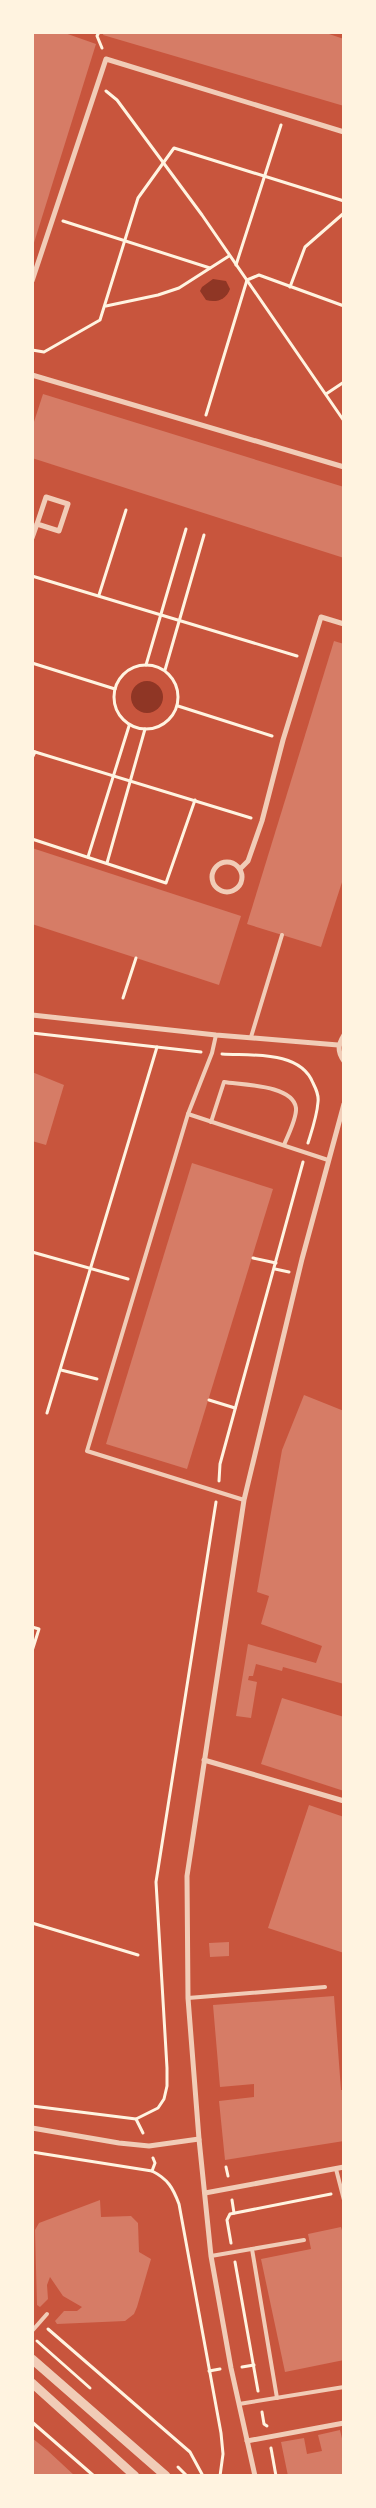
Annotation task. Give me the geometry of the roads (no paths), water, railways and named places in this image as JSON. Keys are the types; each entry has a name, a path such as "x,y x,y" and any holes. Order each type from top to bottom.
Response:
{"street":[{"path":"32,281 106,59 344,132"},
{"path":"32,375 344,467"},
{"path":"32,538 46,497 68,504 59,531 37,524"},
{"path":"240,869 248,861 262,821 283,740 321,617 344,624"},
{"path":"227,861 234,863 240,869 243,876 241,884 235,890 227,892 220,890 214,885 212,877 214,869 219,863 227,861"},
{"path":"32,1015 216,1035 338,1045"},
{"path":"344,1035 338,1045 339,1054 344,1061"},
{"path":"255,2476 246,2441 211,2256 199,2140 188,1998 187,1876 244,1500 328,1160 344,1104"},
{"path":"204,1760 344,1801"},
{"path":"32,2128 148,2146 199,2140"},
{"path":"205,2193 344,2167"},
{"path":"32,2359 166,2476"},
{"path":"32,2383 135,2476"},
{"path":"246,2441 344,2423"}],"lane":[{"path":"251,1037 282,935"},
{"path":"216,1035 212,1053 188,1114 87,1451 244,1500"},
{"path":"211,1122 224,1082 282,1091 292,1098 296,1109 284,1145"},
{"path":"188,1114 328,1160"},
{"path":"188,1998 326,1986"},
{"path":"336,2169 344,2200"},
{"path":"211,2256 304,2240"},
{"path":"252,2249 277,2398"},
{"path":"32,2331 47,2314"},
{"path":"239,2404 344,2387"}]}
